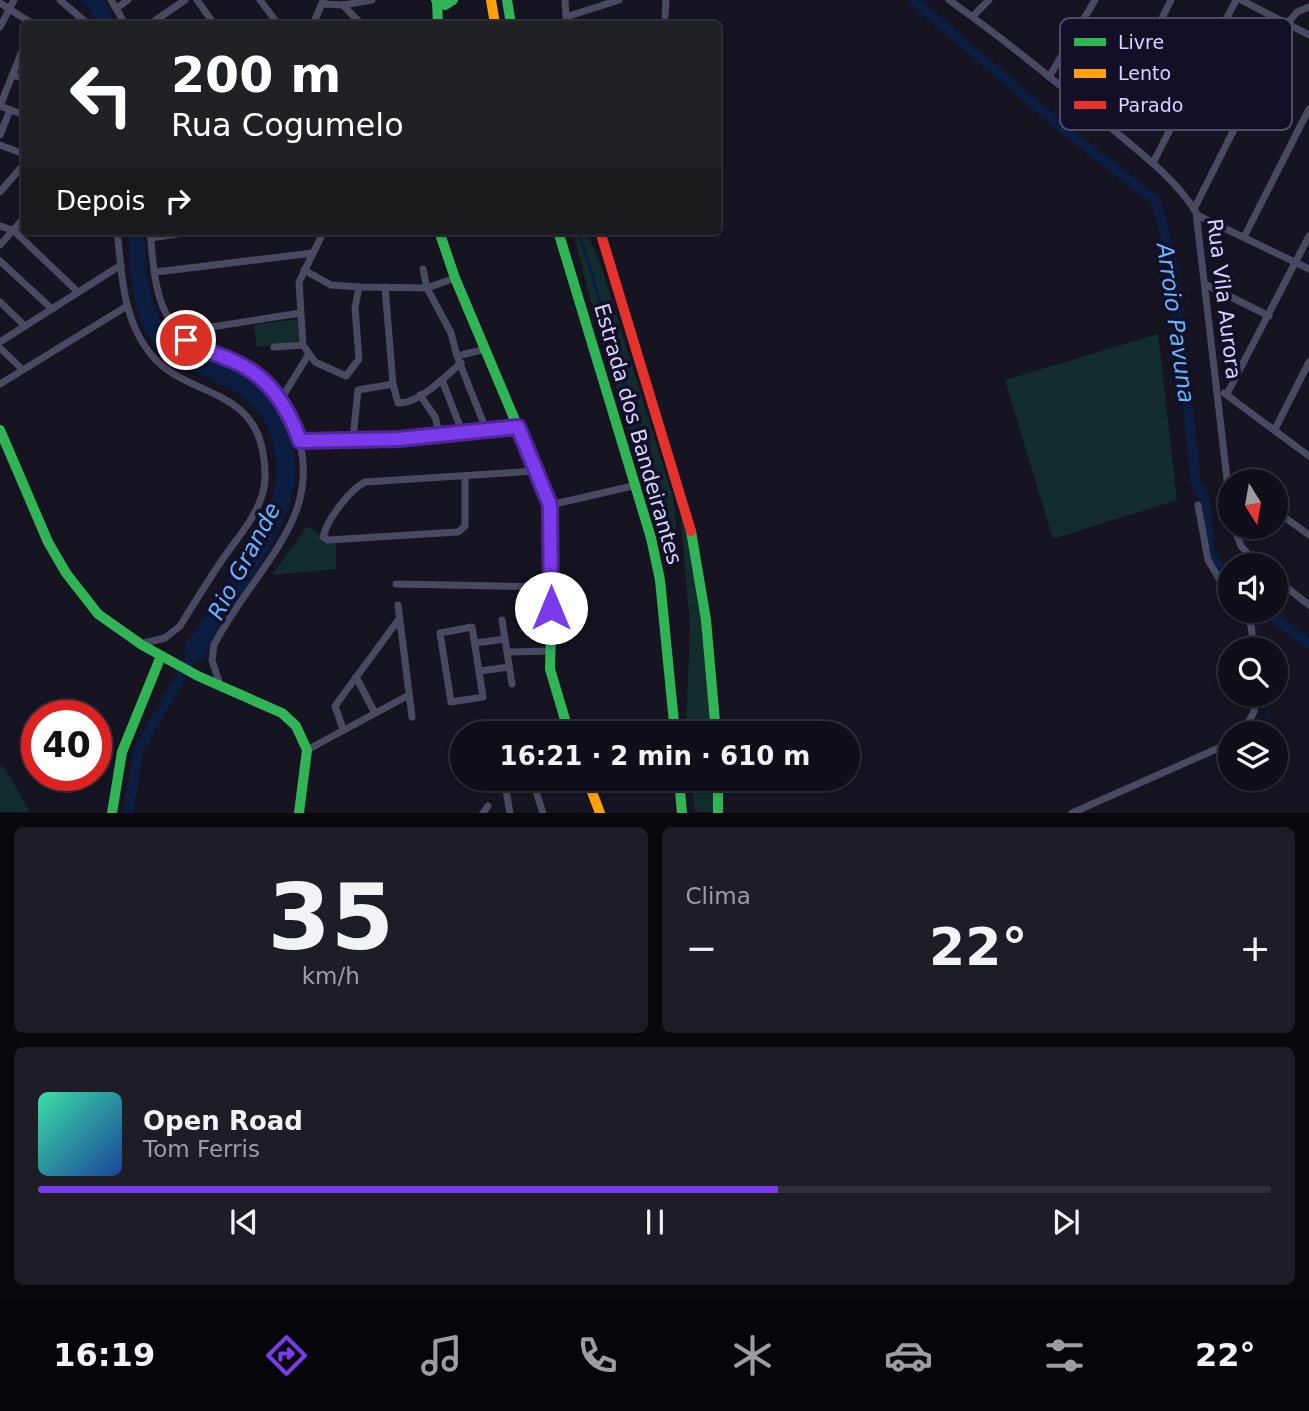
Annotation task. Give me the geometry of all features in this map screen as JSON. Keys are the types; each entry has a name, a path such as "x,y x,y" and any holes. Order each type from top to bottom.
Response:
{"main road":[{"path":"491,0 494,21"},
{"path":"507,0 510,21"},
{"path":"438,20 436,1 451,2"},
{"path":"438,20 451,2"},
{"path":"440,235 455,278 550,505 550,651 554,690 565,721"},
{"name":"Estrada dos Bandeirantes","path":"560,235 637,485 660,580 674,721"},
{"name":"Estrada dos Bandeirantes","path":"601,235 694,543 706,620 715,721"},
{"path":"0,430 48,541 66,572 98,614 140,644 198,676 282,713 301,733 307,750 299,813"},
{"path":"112,813 117,768 133,714 163,657"},
{"path":"592,791 600,813"},
{"path":"680,791 682,813"},
{"path":"718,791 718,813"}],"street":[{"path":"0,27 14,0"},
{"path":"60,0 84,21"},
{"path":"111,0 124,21"},
{"path":"117,8 128,0"},
{"path":"154,21 185,0"},
{"path":"197,0 210,21"},
{"path":"260,0 276,21"},
{"path":"314,21 323,2 343,5 372,0"},
{"path":"565,0 566,17 619,0"},
{"path":"665,16 666,0"},
{"name":"Rua Vila Aurora","path":"949,0 974,15 1060,86"},
{"path":"974,15 989,0"},
{"path":"1084,18 1095,0"},
{"path":"1162,18 1171,0"},
{"path":"1230,18 1239,0 1275,18"},
{"path":"0,3 27,21"},
{"path":"343,5 358,21"},
{"path":"1292,18 1297,12 1309,7"},
{"path":"1292,26 1309,35"},
{"path":"21,54 0,106 21,114"},
{"path":"1049,77 1060,59"},
{"path":"13,75 21,78"},
{"path":"1244,237 1309,109"},
{"path":"0,135 10,110"},
{"name":"Rua Vila Aurora","path":"1113,130 1153,163 1196,212 1207,285 1227,469"},
{"path":"1153,163 1170,130"},
{"path":"1236,130 1196,212 1309,269"},
{"path":"0,145 21,153"},
{"path":"2,187 21,167"},
{"path":"0,246 21,221"},
{"path":"0,226 13,230 78,292"},
{"path":"117,235 127,306 133,326 159,363 177,377 219,394 243,412 262,448 265,473 265,487 252,517 180,626 165,638 140,644"},
{"path":"151,235 165,312 180,332 198,347 247,368 267,383 281,399 300,441 303,475 291,522 214,645 212,660 220,685"},
{"path":"322,235 299,286 303,345 314,362 346,376 359,359 355,308 359,287"},
{"path":"1227,394 1309,236"},
{"path":"156,272 313,253"},
{"path":"0,261 52,309"},
{"path":"0,342 121,265"},
{"path":"424,269 427,288 451,333 487,432"},
{"path":"304,271 331,285 359,287 427,288 455,278"},
{"path":"1207,285 1269,316"},
{"path":"385,287 393,384 400,404 420,395 442,380 459,360 486,348"},
{"path":"0,302 25,326"},
{"path":"0,384 127,306"},
{"path":"180,332 300,313"},
{"path":"274,347 303,345"},
{"path":"0,348 22,369"},
{"path":"281,399 309,354"},
{"path":"1275,429 1309,362"},
{"path":"442,380 463,434"},
{"path":"353,438 358,390 393,384"},
{"path":"1217,389 1309,456"},
{"path":"420,395 435,417 440,435"},
{"path":"300,441 463,434 518,427"},
{"path":"465,476 465,526 458,532 327,540 323,534 344,503 365,482 536,471"},
{"path":"550,505 637,485"},
{"path":"1198,505 1208,560 1218,577"},
{"path":"1288,520 1309,535"},
{"path":"396,584 552,587"},
{"path":"1288,588 1309,605"},
{"path":"398,605 412,717"},
{"path":"343,729 335,706 399,619"},
{"path":"502,620 512,684"},
{"path":"471,627 476,643 483,698 450,702 440,633 471,627"},
{"path":"476,643 505,639"},
{"path":"507,652 550,651"},
{"path":"480,671 509,667"},
{"path":"356,677 375,713"},
{"path":"307,750 409,695"},
{"path":"1072,813 1218,748"},
{"path":"506,791 510,813"},
{"path":"536,791 543,813"}],"green space":[{"path":"574,235 588,235 601,265 673,498 676,524 673,550 646,486"},
{"path":"297,319 299,341 257,347 254,325"},
{"path":"1158,334 1177,500 1053,539 1005,380"},
{"path":"680,508 695,558 710,721 686,721 690,625"},
{"path":"307,526 320,535 326,527 329,529 328,538 336,542 336,569 272,575"},
{"path":"0,765 6,770 30,812 0,812"},
{"path":"692,791 715,791 716,812 695,812"}],"water":[{"path":"78,0 104,0 114,21 96,21 89,8"},
{"path":"128,235 144,235 151,294 154,307 166,329 181,344 229,367 254,383 278,411 292,445 294,482 283,521 262,562 202,660 182,651 244,554 266,514 276,483 274,447 265,422 252,405 236,392 182,366 166,355 151,339 135,301"},
{"path":"578,235 581,235 666,512 663,513"}],"waterway":[{"name":"Arroio Pavuna","path":"913,0 1060,126"},
{"name":"Arroio Pavuna","path":"1065,130 1156,201 1173,265 1196,484 1204,497 1210,554 1218,566"},
{"path":"1258,623 1259,637"},
{"name":"Arroio Pavuna","path":"1281,623 1309,644"},
{"name":"Rio Grande","path":"128,813 139,749 199,644"},
{"path":"1266,707 1270,720"}],"traffic: fast":[{"path":"436,0 445,5 453,0"},
{"path":"507,0 510,21"},
{"path":"437,2 438,21"},
{"path":"440,235 455,278 547,496 552,587 550,669 565,721"},
{"path":"559,235 651,538 660,580 674,721"},
{"path":"0,430 48,542 66,573 98,614 142,645 198,676 282,713 296,726 307,750 299,813"},
{"path":"691,531 706,620 715,721"},
{"path":"112,813 122,752 161,656"},
{"path":"680,791 682,813"},
{"path":"718,791 718,813"}],"traffic: slow":[{"path":"491,0 494,21"},
{"path":"592,791 600,813"}],"traffic: jam":[{"path":"601,235 691,531"}],"route":[{"path":"186,340 237,362 267,383 288,410 300,441 399,439 518,427 550,505 551,608"}]}
